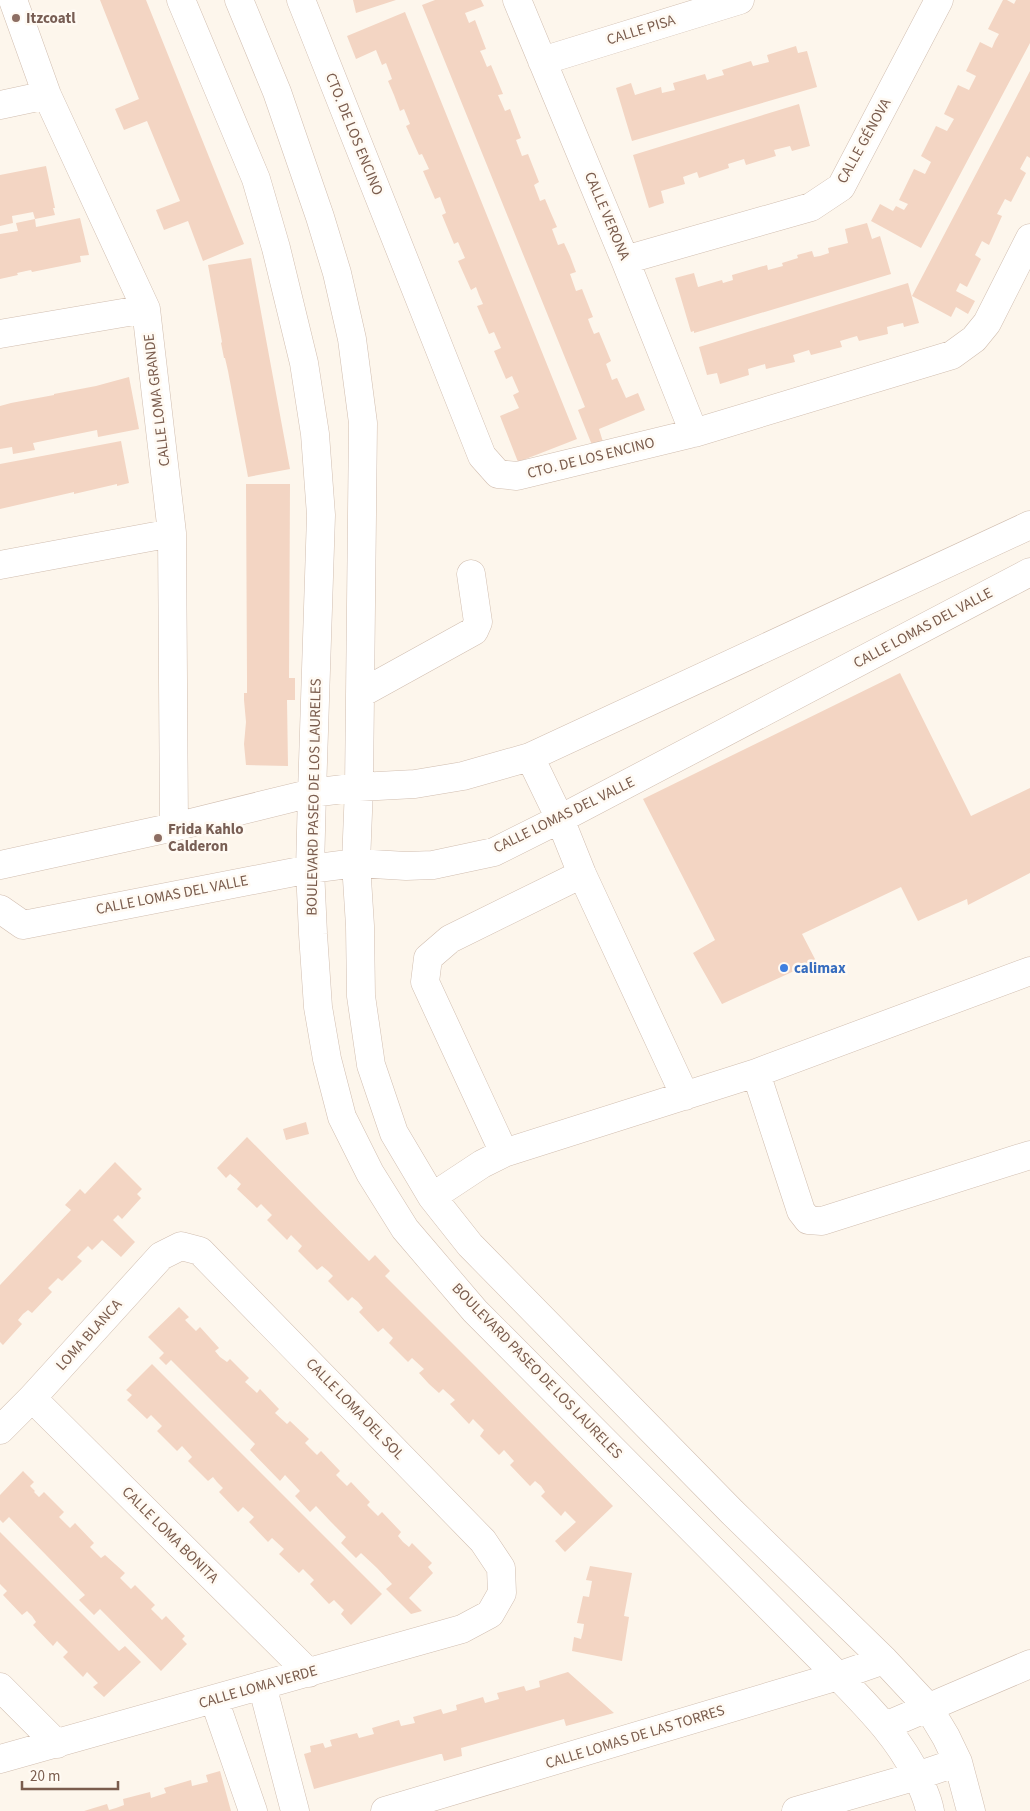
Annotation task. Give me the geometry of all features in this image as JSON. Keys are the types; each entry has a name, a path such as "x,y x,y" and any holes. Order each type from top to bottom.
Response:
{"street":[{"name":"CALLE LOMA GRANDE","path":"13,0 47,96 146,309 172,533 174,827"},
{"name":"BOULEVARD PASEO DE LOS LAURELES","path":"181,0 256,179 276,248 304,364 315,434 321,514 310,869 318,1007 327,1059 342,1117 370,1172 405,1229 475,1311 838,1676 885,1726 902,1749 929,1803 930,1811"},
{"path":"239,0 277,92 320,217 337,274 352,340 363,423 360,787 356,863 360,926 361,996 371,1065 394,1133 432,1197 477,1252 732,1512 884,1660 928,1706 958,1762 971,1811"},
{"name":"CTO. DE LOS ENCINO","path":"300,0 482,456 498,474 517,476 694,433 952,355 974,339 987,323 1030,238"},
{"name":"CALLE VERONA","path":"517,0 625,260 694,433"},
{"name":"CALLE PISA","path":"542,61 740,0"},
{"name":"CALLE GÉNOVA","path":"625,260 811,207 841,187 939,0"},
{"path":"0,105 47,96"},
{"path":"0,334 146,309"},
{"path":"0,865 174,827 312,793 360,787 415,784 463,776 530,756 1030,525"},
{"path":"0,565 172,533"},
{"name":"CALLE LOMAS DEL VALLE","path":"0,909 23,925 310,869 356,863 406,866 433,865 494,852 1030,572"},
{"path":"360,694 474,631 478,622 471,574"},
{"path":"530,756 560,819 582,874 685,1096"},
{"path":"504,1153 425,982 428,958 450,939 582,874"},
{"path":"432,1197 482,1164 504,1153 756,1072 1030,971"},
{"path":"756,1072 801,1211 808,1220 822,1221 1030,1155"},
{"name":"LOMA BLANCA","path":"0,1430 32,1398 161,1256 181,1246"},
{"name":"CALLE LOMA DEL SOL","path":"181,1246 200,1251 483,1541 501,1568 502,1592"},
{"name":"CALLE LOMA BONITA","path":"32,1398 309,1673"},
{"name":"CALLE LOMA VERDE","path":"0,1759 462,1629 490,1614 502,1592"},
{"name":"CALLE LOMAS DE LAS TORRES","path":"385,1811 838,1676 884,1660"},
{"path":"885,1726 1030,1664"},
{"path":"262,1685 295,1811"},
{"path":"0,1687 56,1744"},
{"path":"214,1699 253,1811"},
{"path":"796,1811 958,1762"}],"building":[{"path":"100,0 146,0 244,244 203,261 188,221 164,230 156,210 180,201 147,121 124,130 115,109 139,99"},
{"path":"353,0 396,0 356,13"},
{"path":"435,0 481,0 484,6 465,13 469,23 475,20 486,49 480,51 487,67 491,65 503,94 498,95 505,111 510,109 521,138 516,140 522,156 528,154 539,182 534,185 540,201 545,199 557,227 552,229 558,245 564,243 570,256 576,272 570,274 576,291 582,289 593,317 588,319 591,327 594,334 599,332 611,361 606,364 612,380 617,378 626,398 638,393 645,410 599,429 603,442 592,445 578,410 585,407 422,5"},
{"path":"1003,0 1014,4 1016,0 1030,0 1030,43 921,248 871,221 880,204 893,211 896,206 904,210 908,204 899,200 914,169 925,174 931,162 921,156 936,126 947,131 954,119 944,114 958,85 969,90 976,76 966,71 980,42 992,48 999,34 988,29"},
{"path":"405,12 577,439 518,462 500,416 519,408 513,395 519,392 512,376 506,379 494,351 501,348 494,332 489,334 477,306 483,304 476,287 471,290 458,261 465,258 458,242 454,244 442,215 446,213 440,197 435,199 423,171 429,169 422,154 419,155 406,126 410,124 404,109 400,111 388,81 392,79 386,63 382,65 376,50 356,59 347,36"},
{"path":"796,46 798,53 807,51 817,87 632,141 616,88 631,83 635,95 661,87 662,93 675,90 673,83 705,74 707,80 724,75 722,70 751,61 753,66 769,62 767,55"},
{"path":"1030,71 1030,158 1027,156 1020,169 1026,173 1011,202 1005,199 997,214 1002,216 989,245 982,241 975,255 981,259 967,287 960,283 956,291 975,301 968,314 956,307 951,317 912,296"},
{"path":"799,104 810,146 792,151 790,146 774,150 776,156 746,165 744,159 728,164 729,168 699,178 697,172 683,177 685,184 661,191 664,203 649,208 633,155"},
{"path":"46,166 55,215 35,219 33,212 12,216 13,223 0,226 0,175"},
{"path":"80,218 89,255 80,256 81,262 32,272 31,270 26,271 0,279 0,234 18,231 16,223 35,219 36,227"},
{"path":"867,223 872,239 880,236 891,274 694,333 694,331 691,332 675,278 694,273 698,287 722,280 723,283 733,280 732,275 767,265 768,270 783,266 782,263 798,258 797,255 812,251 814,257 820,256 829,253 828,248 848,243 845,229"},
{"path":"251,258 290,469 248,477 221,343 208,265"},
{"path":"908,283 919,323 904,327 903,323 887,327 888,334 859,341 857,336 840,341 842,347 811,355 809,350 793,355 795,362 766,369 765,364 748,369 749,375 720,384 717,373 707,375 699,347"},
{"path":"129,377 139,429 98,437 97,430 33,443 35,450 13,454 12,447 0,449 0,406 96,386"},
{"path":"121,441 129,483 74,494 74,492 0,509 0,464"},
{"path":"246,484 290,484 289,678 295,678 295,700 287,700 288,766 246,765 244,693 247,693"},
{"path":"900,673 971,816 1030,788 1030,873 968,905 967,899 918,921 901,887 802,934 816,961 722,1004 693,953 715,940 643,799"},
{"path":"306,1122 309,1134 286,1140 283,1129"},
{"path":"247,1137 369,1261 375,1255 390,1271 385,1276 613,1506 565,1552 555,1541 576,1522 565,1511 561,1516 541,1496 545,1492 535,1481 530,1486 510,1465 514,1461 504,1450 499,1455 480,1436 484,1430 473,1419 469,1424 450,1404 455,1400 443,1389 439,1393 429,1384 419,1373 424,1369 412,1358 408,1362 389,1343 393,1338 383,1328 378,1332 359,1312 363,1308 358,1302 352,1297 348,1301 328,1281 333,1276 322,1266 317,1270 298,1251 302,1246 291,1235 287,1240 267,1220 272,1215 261,1204 257,1208 237,1189 241,1184 236,1179 230,1174 226,1178 217,1168"},
{"path":"115,1162 142,1189 137,1194 141,1198 122,1219 118,1215 113,1220 135,1242 121,1257 102,1240 92,1250 88,1246 77,1257 82,1261 62,1281 58,1278 48,1288 52,1292 32,1313 28,1310 23,1314 18,1320 22,1324 3,1345 0,1342 0,1285 71,1210 65,1205 80,1189 85,1194"},
{"path":"179,1307 189,1317 185,1320 196,1331 200,1327 219,1348 215,1351 220,1357 227,1362 230,1359 249,1378 245,1382 257,1393 260,1389 279,1409 275,1413 287,1424 290,1421 309,1439 305,1443 317,1455 321,1451 340,1471 336,1475 347,1486 351,1482 370,1502 367,1505 378,1516 382,1512 401,1532 398,1536 403,1542 409,1547 412,1543 432,1563 428,1567 433,1573 409,1598 422,1611 411,1614 386,1589 392,1584 377,1568 361,1553 356,1558 341,1543 346,1537 316,1506 310,1512 295,1496 300,1491 285,1475 280,1481 250,1450 255,1444 171,1360 166,1365 159,1358 164,1353 148,1337"},
{"path":"152,1364 382,1594 351,1625 341,1614 344,1610 334,1600 329,1604 310,1584 314,1580 303,1569 299,1573 279,1554 284,1549 272,1538 268,1542 249,1522 254,1517 243,1507 238,1512 219,1492 223,1488 213,1477 208,1481 188,1461 192,1457 182,1446 177,1451 157,1431 162,1426 151,1415 147,1419 127,1400 132,1395 126,1390"},
{"path":"23,1471 34,1482 30,1486 34,1492 39,1497 44,1492 64,1512 59,1517 70,1528 75,1523 94,1543 90,1547 101,1558 105,1555 125,1573 120,1578 131,1589 135,1585 155,1605 151,1609 162,1620 166,1616 185,1636 182,1639 187,1644 161,1671 100,1609 94,1615 79,1600 85,1595 9,1517 3,1523 0,1520 0,1495"},
{"path":"0,1532 119,1651 125,1646 141,1662 104,1697 93,1687 98,1683 87,1672 83,1677 63,1657 68,1652 57,1641 53,1646 33,1625 36,1622 32,1616 27,1611 22,1615 3,1595 7,1591 0,1584"},
{"path":"590,1566 632,1573 624,1616 629,1617 622,1661 572,1651 574,1637 581,1639 583,1631 584,1624 577,1623 583,1596 589,1597 592,1581 586,1580"},
{"path":"568,1672 614,1713 566,1726 564,1719 461,1748 462,1756 444,1761 442,1754 440,1754 314,1789 304,1754 311,1752 310,1746 323,1743 325,1748 332,1746 330,1740 357,1733 359,1738 374,1734 372,1728 399,1720 401,1726 415,1723 413,1717 441,1709 443,1714 457,1710 456,1705 483,1697 485,1703 499,1699 497,1693 524,1686 526,1691 540,1687 539,1681"},
{"path":"220,1771 231,1811 84,1811 107,1804 109,1810 116,1808 124,1805 123,1799 150,1792 151,1798 166,1793 164,1788 191,1780 192,1786 208,1782 206,1775"}],"place":[{"name":"Itzcoatl","path":"16,18"},
{"name":"Frida Kahlo Calderon","path":"158,838"},
{"name":"calimax","path":"784,968"}]}
